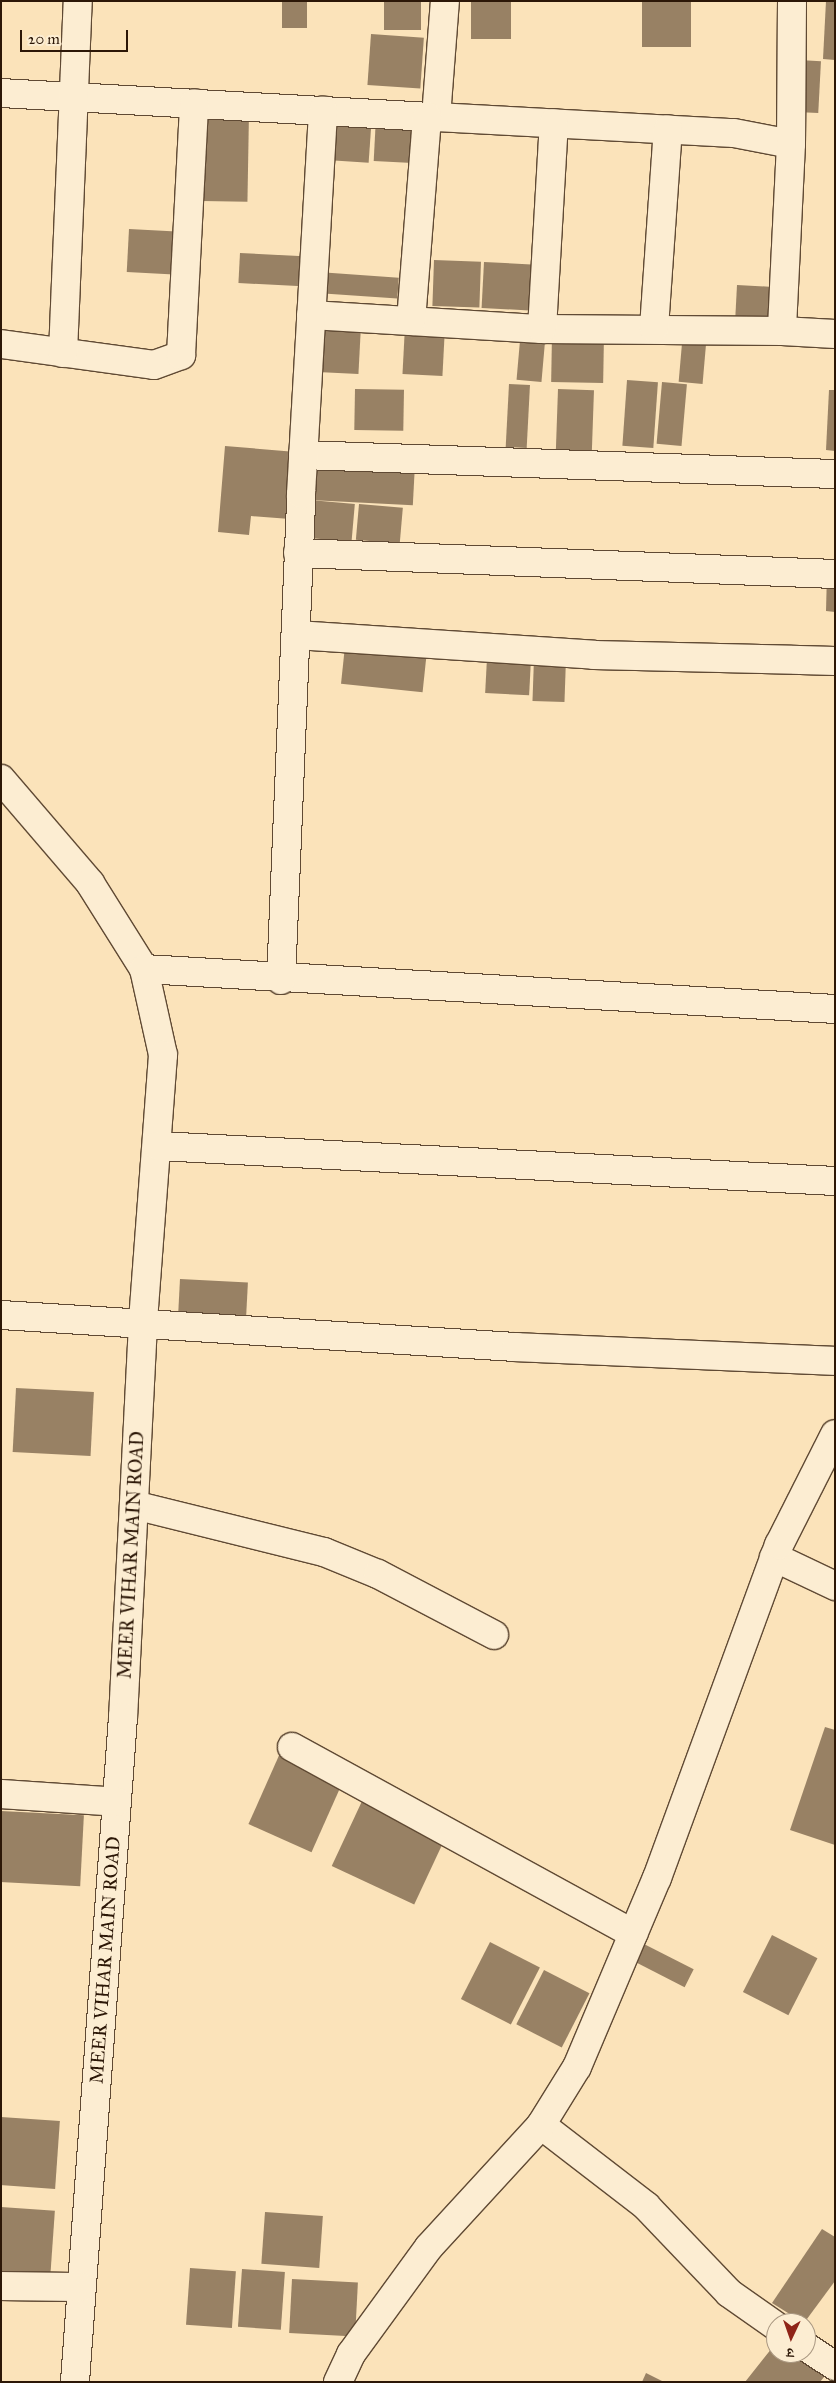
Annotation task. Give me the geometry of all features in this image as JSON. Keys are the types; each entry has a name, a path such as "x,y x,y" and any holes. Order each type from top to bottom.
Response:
{"street":[{"path":"63,353 72,97 78,1"},
{"path":"411,321 445,1"},
{"path":"782,331 791,144 792,1"},
{"path":"1,93 734,133 791,144"},
{"path":"1,344 154,365 181,355 194,103"},
{"path":"281,980 298,553 323,111"},
{"path":"542,329 554,123"},
{"path":"654,328 668,129"},
{"path":"311,315 542,329 654,328 835,334"},
{"path":"303,455 835,474"},
{"path":"298,553 835,574"},
{"path":"296,635 594,655 835,661"},
{"name":"MEER VIHAR MAIN ROAD","path":"1,779 90,883 144,969 163,1055 158,1146 142,1324 117,1802 80,2287 75,2382"},
{"path":"144,969 281,980 835,1010"},
{"path":"158,1146 835,1181"},
{"path":"1,1315 835,1361"},
{"path":"338,2382 351,2354 429,2247 540,2126 577,2067 633,1934 774,1557 835,1434"},
{"path":"134,1505 324,1552 378,1574 494,1635"},
{"path":"774,1557 835,1586"},
{"path":"292,1747 633,1934"},
{"path":"1,1794 117,1802"},
{"path":"540,2126 646,2206 729,2293 766,2319"},
{"path":"1,2286 80,2287"},
{"path":"816,2354 835,2366"}],"building":[{"path":"282,1 307,1 307,28 282,28"},
{"path":"384,1 421,1 421,30 384,30"},
{"path":"471,1 511,1 511,39 471,39"},
{"path":"642,1 691,1 691,47 642,47"},
{"path":"826,1 835,1 835,60 823,59"},
{"path":"371,34 424,38 420,89 367,85"},
{"path":"799,60 821,61 818,113 796,112"},
{"path":"204,112 249,113 247,202 202,201"},
{"path":"330,113 372,116 369,163 327,160"},
{"path":"376,117 415,119 413,163 374,161"},
{"path":"129,229 181,232 179,275 127,272"},
{"path":"240,253 304,256 302,286 238,283"},
{"path":"434,260 481,262 479,308 432,306"},
{"path":"484,262 536,265 534,311 482,308"},
{"path":"318,272 399,278 397,299 317,293"},
{"path":"737,285 773,287 771,323 735,321"},
{"path":"320,324 361,326 358,374 317,372"},
{"path":"405,326 445,328 442,376 402,374"},
{"path":"521,329 546,331 541,382 517,380"},
{"path":"683,332 707,334 703,384 679,382"},
{"path":"552,334 604,335 603,383 551,382"},
{"path":"627,380 658,382 653,448 622,446"},
{"path":"662,382 687,384 682,446 657,444"},
{"path":"509,384 530,385 527,448 506,447"},
{"path":"355,389 404,390 403,431 354,430"},
{"path":"558,389 594,390 592,453 556,452"},
{"path":"829,390 835,390 835,451 826,450"},
{"path":"225,446 296,452 290,519 251,516 249,535 218,532"},
{"path":"312,461 415,466 413,505 310,500"},
{"path":"310,500 355,504 352,542 307,538"},
{"path":"359,504 403,508 400,544 356,540"},
{"path":"827,573 835,574 835,612 826,611"},
{"path":"345,646 427,655 423,692 341,684"},
{"path":"487,658 531,660 529,695 485,693"},
{"path":"534,658 566,659 564,702 532,701"},
{"path":"180,1279 248,1283 246,1323 178,1319"},
{"path":"16,1388 94,1392 91,1456 13,1452"},
{"path":"825,1727 835,1730 835,1845 790,1830"},
{"path":"281,1751 344,1779 311,1852 248,1824"},
{"path":"363,1799 445,1837 414,1905 332,1866"},
{"path":"1,1811 84,1815 80,1886 1,1882"},
{"path":"772,1935 817,1958 788,2015 743,1992"},
{"path":"490,1942 540,1967 511,2024 461,1999"},
{"path":"642,1943 694,1969 685,1987 633,1961"},
{"path":"544,1970 589,1993 562,2048 516,2024"},
{"path":"1,2117 60,2121 55,2189 1,2185"},
{"path":"1,2207 55,2211 50,2279 1,2275"},
{"path":"265,2212 323,2216 319,2268 261,2264"},
{"path":"822,2229 835,2237 835,2281 811,2313 788,2313 772,2303"},
{"path":"190,2268 236,2271 232,2328 186,2325"},
{"path":"242,2269 285,2272 281,2330 238,2327"},
{"path":"292,2279 358,2282 355,2336 289,2333"},
{"path":"766,2356 766,2363 816,2362 828,2372 820,2382 745,2382"},
{"path":"646,2373 664,2382 642,2382"}]}
